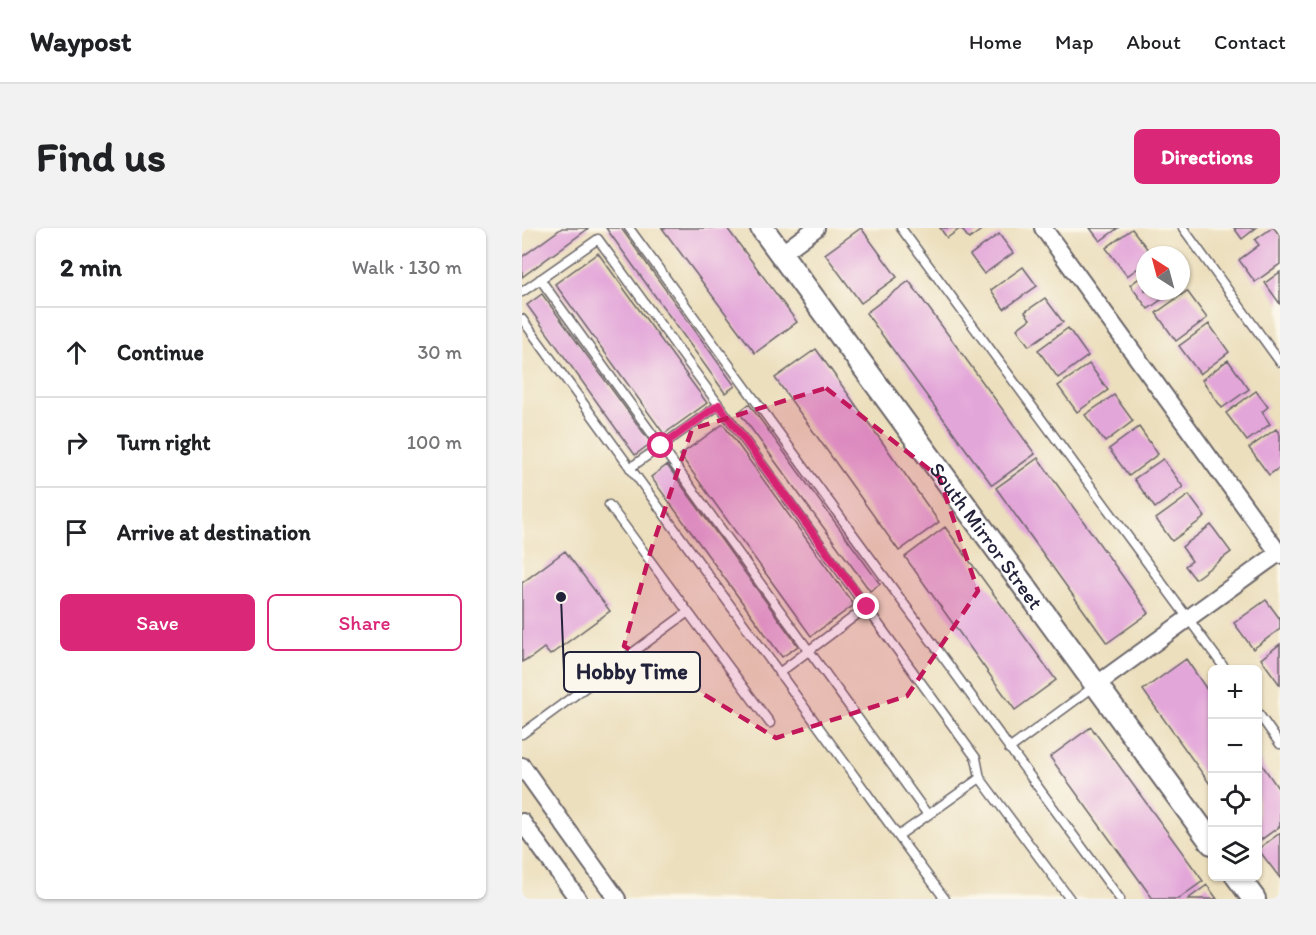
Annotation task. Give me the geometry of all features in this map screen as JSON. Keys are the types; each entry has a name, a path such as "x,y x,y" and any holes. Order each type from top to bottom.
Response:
{"street":[{"name":"South Mirror Street","path":"762,228 1208,838"},
{"path":"781,254 816,228"},
{"path":"1043,228 1279,553 1096,685"},
{"path":"522,766 617,899"},
{"path":"522,822 578,899"},
{"path":"1241,881 1254,899"}],"lane":[{"path":"629,228 1120,899"},
{"path":"901,228 1223,665"},
{"path":"1182,228 1280,362"},
{"path":"522,292 598,238 976,758 980,778 1070,899"},
{"path":"540,279 928,814"},
{"path":"522,319 945,899"},
{"path":"630,468 719,405"},
{"path":"609,505 770,723"},
{"path":"779,673 867,607"},
{"path":"522,734 688,612"},
{"path":"1009,749 1096,685"},
{"path":"1261,719 1280,744"},
{"path":"898,836 980,778"}],"highlighted area":[{"path":"826,388 939,477 978,591 907,696 776,738 624,646 651,550 692,429"}],"building":[{"path":"562,228 589,228 522,277 522,257"},
{"path":"606,228 621,228 735,386 725,393"},
{"path":"662,228 727,228 797,322 755,353"},
{"path":"861,228 897,277 861,303 825,254"},
{"path":"940,228 961,228 947,238"},
{"path":"961,228 984,228 969,239"},
{"path":"1090,228 1118,228 1100,241"},
{"path":"1234,228 1256,228 1242,239"},
{"path":"1272,228 1280,236 1280,264 1255,282 1239,260 1259,245 1255,240"},
{"path":"1132,229 1145,246 1136,246 1136,270 1127,276 1106,248"},
{"path":"999,234 1013,253 984,274 970,255"},
{"path":"598,253 707,403 664,434 555,284"},
{"path":"1023,267 1037,286 1004,309 991,290"},
{"path":"1280,272 1280,304 1265,283"},
{"path":"909,281 1035,454 992,485 866,313"},
{"path":"1136,281 1136,293 1130,285"},
{"path":"542,294 651,443 635,455 527,305"},
{"path":"1190,295 1207,318 1176,341 1156,313 1174,300 1190,300"},
{"path":"1045,298 1063,322 1029,346 1017,329 1030,319 1025,312"},
{"path":"1141,300 1161,300 1148,309"},
{"path":"1209,324 1229,352 1200,374 1179,346"},
{"path":"1068,328 1088,356 1058,378 1038,350"},
{"path":"816,349 939,522 899,551 775,378"},
{"path":"1228,360 1249,389 1222,408 1202,380"},
{"path":"1089,364 1108,390 1077,412 1058,386"},
{"path":"1256,391 1268,407 1262,412 1270,424 1247,441 1226,413"},
{"path":"1114,395 1133,421 1105,442 1085,415"},
{"path":"749,404 880,584 870,591 739,412"},
{"path":"723,424 854,605 811,636 680,455"},
{"path":"1139,427 1158,454 1129,476 1109,449"},
{"path":"1276,429 1280,435 1280,467 1269,475 1249,448"},
{"path":"1038,458 1149,613 1107,643 996,488"},
{"path":"1163,459 1183,487 1155,508 1134,479"},
{"path":"667,465 798,646 782,657 651,477"},
{"path":"1189,495 1205,517 1172,541 1156,519"},
{"path":"1211,525 1231,552 1195,579 1185,566 1192,561 1182,547"},
{"path":"945,527 1056,680 1015,710 905,557"},
{"path":"565,551 610,611 550,655 544,648 522,662 522,583"},
{"path":"1266,600 1280,619 1280,629 1253,649 1234,623"},
{"path":"1280,644 1280,685 1261,659"},
{"path":"1186,659 1208,691 1208,781 1143,690"},
{"path":"1091,727 1203,881 1178,899 1153,899 1050,757"},
{"path":"1262,765 1280,791 1280,826 1262,839"},
{"path":"1280,833 1280,878 1262,854 1262,846"},
{"path":"1207,885 1217,899 1188,899"}],"place":[{"name":"Hobby Time","path":"561,597"}],"route":[{"path":"661,446 719,405 867,607"}]}
